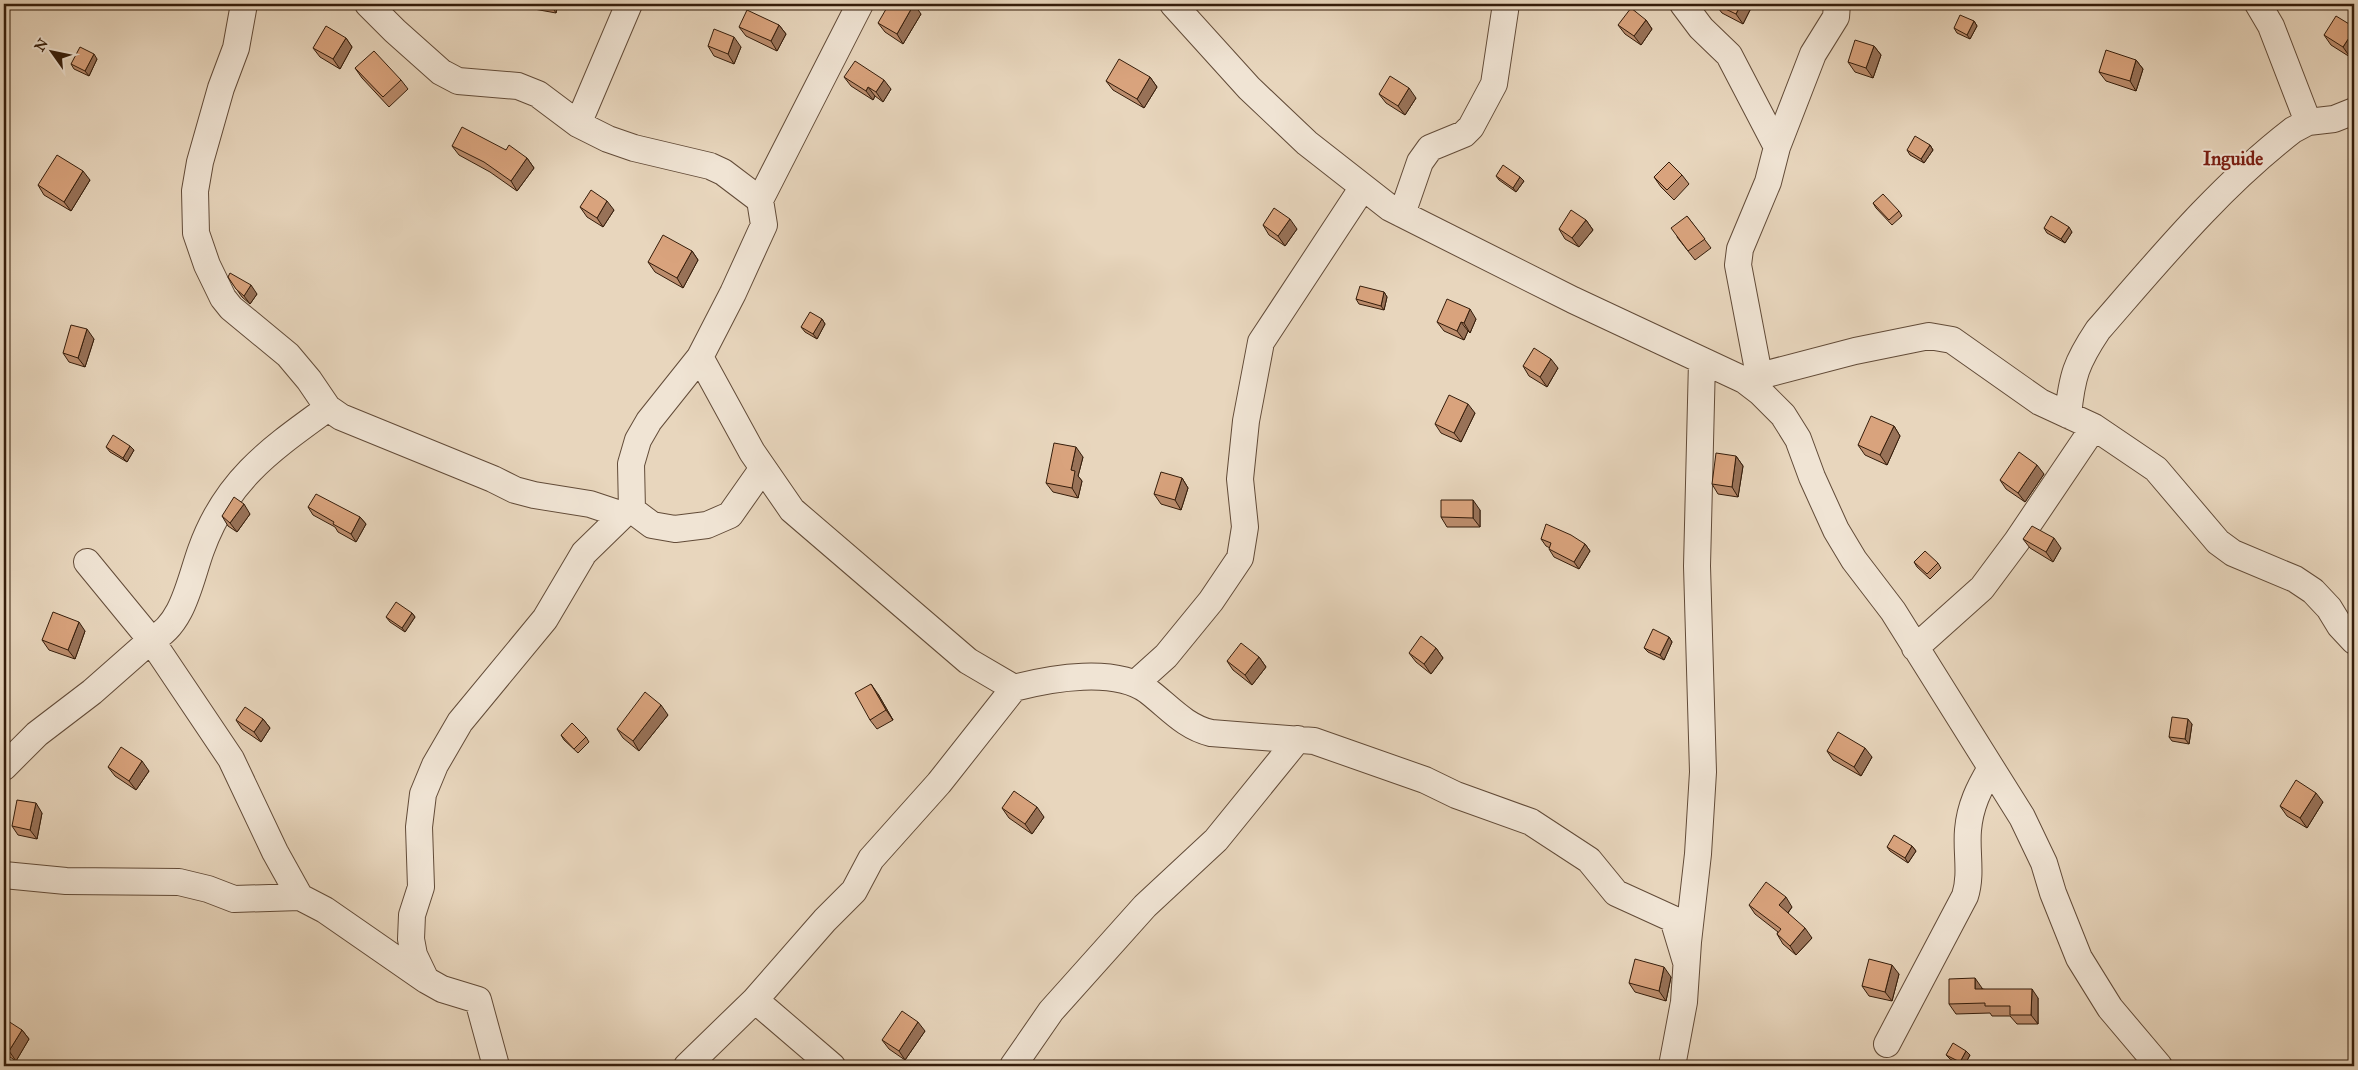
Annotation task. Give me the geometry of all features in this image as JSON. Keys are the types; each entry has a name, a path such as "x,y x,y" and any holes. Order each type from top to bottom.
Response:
{"street":[{"path":"244,4 236,48 221,88 200,162 195,191 196,233 207,265 227,303 288,355 309,380 328,408 356,425 493,479 515,490 627,512 652,525 675,529 707,525 730,515 763,468"},
{"path":"368,4 441,72 458,81 518,86 538,94 578,124 608,139 634,148 710,166 723,172 760,200"},
{"path":"578,124 629,4"},
{"path":"426,980 414,955 411,939 412,916 421,887 419,826 422,794 460,722 545,620 584,553 627,512 631,464 638,440 649,421 700,357 733,294 764,225 760,200 860,4"},
{"path":"1173,4 1256,95 1306,143 1402,214 1702,361 1751,378 1855,351 1928,336 1939,336 1952,340 2040,402 2094,427 2156,469 2200,523 2226,549 2295,579 2313,591 2329,608 2340,626 2354,642"},
{"path":"1402,214 1420,162 1430,148 1464,134 1471,127 1494,84 1506,4"},
{"path":"1683,4 1701,28 1729,55 1777,147"},
{"path":"1837,4 1836,17 1813,54 1777,147 1768,182 1740,249 1738,265 1751,378 1761,393 1784,415 1798,439 1812,477 1836,530 1854,560 1893,611 2022,817 2044,863 2056,900 2080,958 2110,1008 2146,1053 2159,1066"},
{"path":"2258,4 2271,26 2308,122"},
{"path":"2068,415 2071,382 2078,365 2098,330 2212,200 2280,140 2308,122 2334,119 2354,112"},
{"path":"1136,683 1166,656 1211,601 1240,558 1245,527 1240,479 1246,421 1261,342 1364,187"},
{"path":"700,357 763,468 792,510 968,661 1014,688"},
{"path":"1672,1066 1684,1002 1686,962 1698,854 1703,772 1698,653 1697,566 1702,361"},
{"path":"4,767 38,734 92,692 151,640 162,635 174,620 188,590 215,516 230,491 273,447 328,408"},
{"path":"1915,648 1982,588 2017,541 2094,427"},
{"path":"87,562 151,640 231,759 275,852 300,897"},
{"path":"687,1066 755,1000 824,920 854,891 871,859 939,783 1014,688 1046,680 1080,678 1122,679 1136,683 1150,692 1165,707 1199,730 1211,733 1314,741 1425,780 1456,795 1531,822 1589,860 1616,894 1673,919 1686,962"},
{"path":"1013,1066 1051,1011 1145,906 1216,840 1298,739"},
{"path":"1887,1044 1965,896 1968,880 1968,831 1971,811 1980,788 1991,768"},
{"path":"4,875 66,882 179,882 208,889 234,899 300,897 325,910 426,980 442,989 478,1000 496,1066"},
{"path":"755,1000 832,1066"}],"building":[{"path":"889,4 914,4 897,34 878,23"},
{"path":"1715,4 1741,4 1736,14"},
{"path":"1631,8 1646,20 1634,36 1618,25"},
{"path":"747,10 779,25 771,41 739,27"},
{"path":"1960,15 1974,21 1967,35 1954,28"},
{"path":"2336,16 2354,27 2343,47 2324,35"},
{"path":"326,26 346,38 333,59 313,48"},
{"path":"714,29 734,37 728,54 708,46"},
{"path":"1855,40 1874,46 1866,68 1848,62"},
{"path":"80,47 94,54 85,71 71,64"},
{"path":"2106,50 2136,60 2130,81 2099,72"},
{"path":"374,51 401,80 383,97 355,68"},
{"path":"1119,59 1150,77 1137,99 1106,81"},
{"path":"855,61 884,80 876,92 868,87 866,91 844,77"},
{"path":"1390,76 1409,88 1398,106 1379,94"},
{"path":"462,127 506,150 509,145 527,158 511,181 484,162 452,146"},
{"path":"1915,136 1930,145 1921,159 1907,150"},
{"path":"57,155 83,171 64,202 38,185"},
{"path":"1669,162 1682,175 1667,190 1654,177"},
{"path":"1503,165 1520,177 1513,188 1496,176"},
{"path":"591,190 607,201 597,218 580,207"},
{"path":"1883,194 1899,211 1889,220 1873,203"},
{"path":"1274,208 1290,219 1278,236 1263,225"},
{"path":"1571,210 1586,220 1572,238 1559,229"},
{"path":"1687,216 1705,239 1688,251 1671,228"},
{"path":"2051,216 2069,227 2061,239 2044,228"},
{"path":"663,235 692,251 677,278 648,262"},
{"path":"230,273 251,285 244,296 236,289 228,277"},
{"path":"1360,286 1384,292 1381,306 1356,299"},
{"path":"1447,299 1470,309 1464,323 1461,322 1457,331 1437,322"},
{"path":"810,312 822,319 813,334 801,327"},
{"path":"71,325 87,329 78,358 63,353"},
{"path":"1534,348 1551,359 1540,377 1523,366"},
{"path":"1449,395 1468,404 1454,433 1435,424"},
{"path":"1871,416 1894,426 1880,455 1858,445"},
{"path":"113,435 130,446 123,458 106,447"},
{"path":"1054,443 1076,447 1071,470 1075,471 1072,488 1046,483"},
{"path":"2019,452 2037,465 2018,493 2000,480"},
{"path":"1716,453 1736,456 1732,487 1712,484"},
{"path":"1161,472 1182,478 1175,500 1154,494"},
{"path":"316,494 360,517 351,534 308,507"},
{"path":"234,497 244,504 230,523 222,516"},
{"path":"1441,500 1473,500 1473,518 1441,517"},
{"path":"1546,524 1571,535 1585,544 1574,562 1549,549 1551,543 1541,539"},
{"path":"2032,526 2054,538 2046,552 2023,539"},
{"path":"1925,551 1938,563 1927,574 1914,562"},
{"path":"396,602 412,613 402,628 386,617"},
{"path":"53,612 79,622 68,650 42,640"},
{"path":"1653,629 1669,637 1660,655 1644,648"},
{"path":"1421,636 1436,648 1424,664 1409,653"},
{"path":"1241,643 1259,657 1245,675 1227,661"},
{"path":"871,684 886,710 870,720 855,693"},
{"path":"645,692 661,705 633,741 617,729"},
{"path":"245,707 263,719 254,732 236,720"},
{"path":"2172,717 2188,719 2185,739 2169,737"},
{"path":"572,723 586,737 574,749 561,735"},
{"path":"1838,732 1865,748 1854,767 1827,751"},
{"path":"121,747 142,761 129,781 108,767"},
{"path":"2296,780 2316,793 2300,818 2280,806"},
{"path":"1014,791 1037,807 1025,824 1002,808"},
{"path":"17,800 36,803 30,830 12,826"},
{"path":"1894,835 1912,846 1905,858 1887,847"},
{"path":"1766,882 1786,897 1779,905 1805,928 1790,946 1777,934 1781,929 1749,905"},
{"path":"1635,959 1664,967 1659,991 1629,983"},
{"path":"1869,959 1892,965 1885,992 1862,986"},
{"path":"1975,978 1975,989 2032,989 2031,1015 2010,1015 2010,1006 1985,1006 1985,1003 1949,1004 1949,979"},
{"path":"902,1011 918,1022 899,1051 882,1040"},
{"path":"8,1021 22,1030 9,1051 4,1048 4,1027"},
{"path":"1953,1043 1966,1051 1960,1062 1946,1055"}],"district":[{"name":"Inguide","path":"2233,158"}]}
